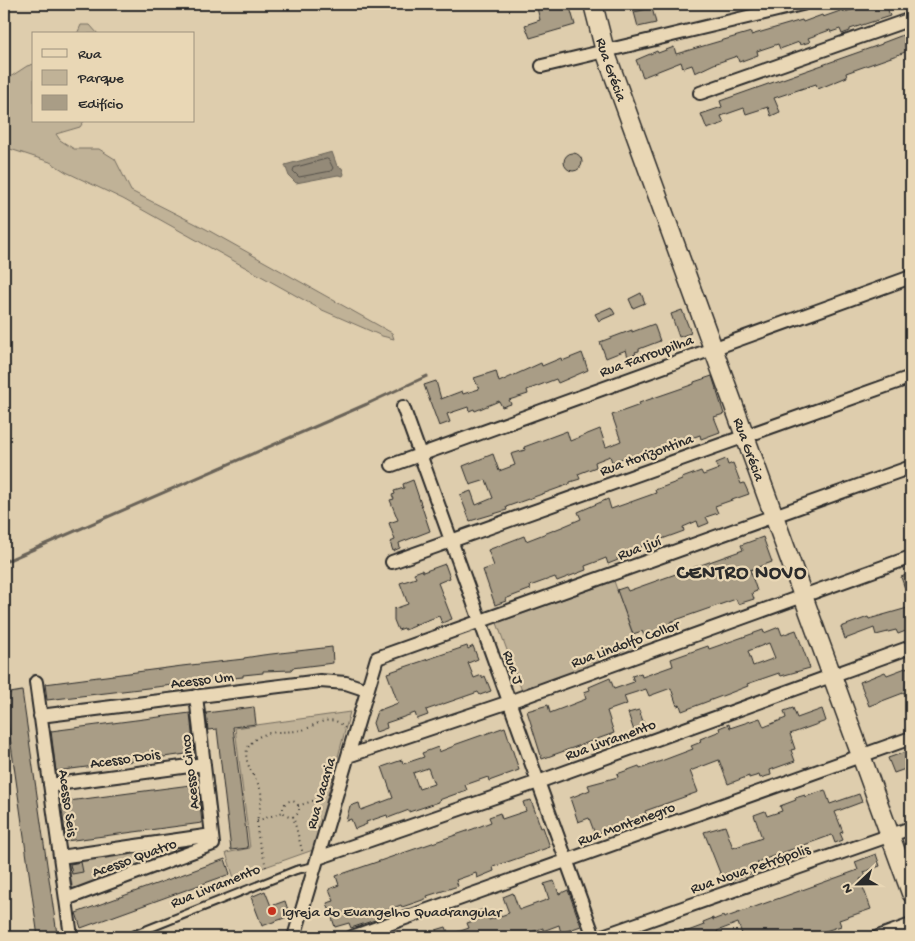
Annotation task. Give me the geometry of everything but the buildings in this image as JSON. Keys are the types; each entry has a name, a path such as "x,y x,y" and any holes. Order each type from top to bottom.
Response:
{"main road":[{"name":"Rua Grécia","path":"593,4 605,51 911,893"}],"street":[{"path":"542,66 802,4"},
{"path":"700,93 911,19"},
{"name":"Rua Farroupilha","path":"392,465 911,277"},
{"name":"Rua Horizontina","path":"392,562 911,377"},
{"name":"Rua J","path":"403,407 594,937"},
{"name":"Rua Ijuí","path":"377,658 911,467"},
{"name":"Rua Lindolfo Collor","path":"348,756 509,702 911,557"},
{"name":"Rua Livramento","path":"316,862 911,647"},
{"name":"Rua Vacaria","path":"294,937 377,658"},
{"name":"Acesso Um","path":"40,716 320,681 346,683 367,690"},
{"name":"Acesso Seis","path":"36,682 70,929"},
{"name":"Acesso Cinco","path":"196,696 213,840"},
{"name":"Rua Montenegro","path":"352,937 911,738"},
{"name":"Acesso Dois","path":"50,785 204,764"},
{"name":"Rua Nova Petrópolis","path":"600,937 911,828"},
{"path":"60,857 213,840"},
{"name":"Acesso Quatro","path":"66,899 213,840"},
{"path":"878,937 911,925"}],"lane":[{"name":"Rua Livramento","path":"128,937 316,862"}],"path":[{"path":"266,867 257,829 262,799 261,790 248,765 249,747 255,739 264,734 300,731 320,722 336,720 341,722 345,728"},
{"path":"298,806 328,796"},
{"path":"288,802 295,802 298,806 298,812 293,816 287,815 284,811 284,806 288,802"},
{"path":"257,821 284,811"},
{"path":"293,816 303,854"}],"green space":[{"path":"81,25 90,25 96,32 78,32"},
{"path":"32,65 32,122 83,122 80,127 56,134 60,140 74,149 99,149 115,159 131,191 206,229 392,333 394,339 382,336 320,309 123,199 66,172 50,162 4,147 4,81"},
{"path":"614,581 639,652 522,691 497,623"},
{"path":"350,712 313,850 234,878 226,853 250,848 235,728"},
{"path":"200,841 200,845 73,891 68,860"}],"water":[{"path":"332,152 337,166 342,168 343,176 338,175 296,183 289,176 285,165"}],"waterway":[{"path":"4,562 427,376"}],"place":[{"name":"Igreja do Evangelho Quadrangular","path":"272,911"}],"district":[{"name":"CENTRO NOVO","path":"742,571"}]}
